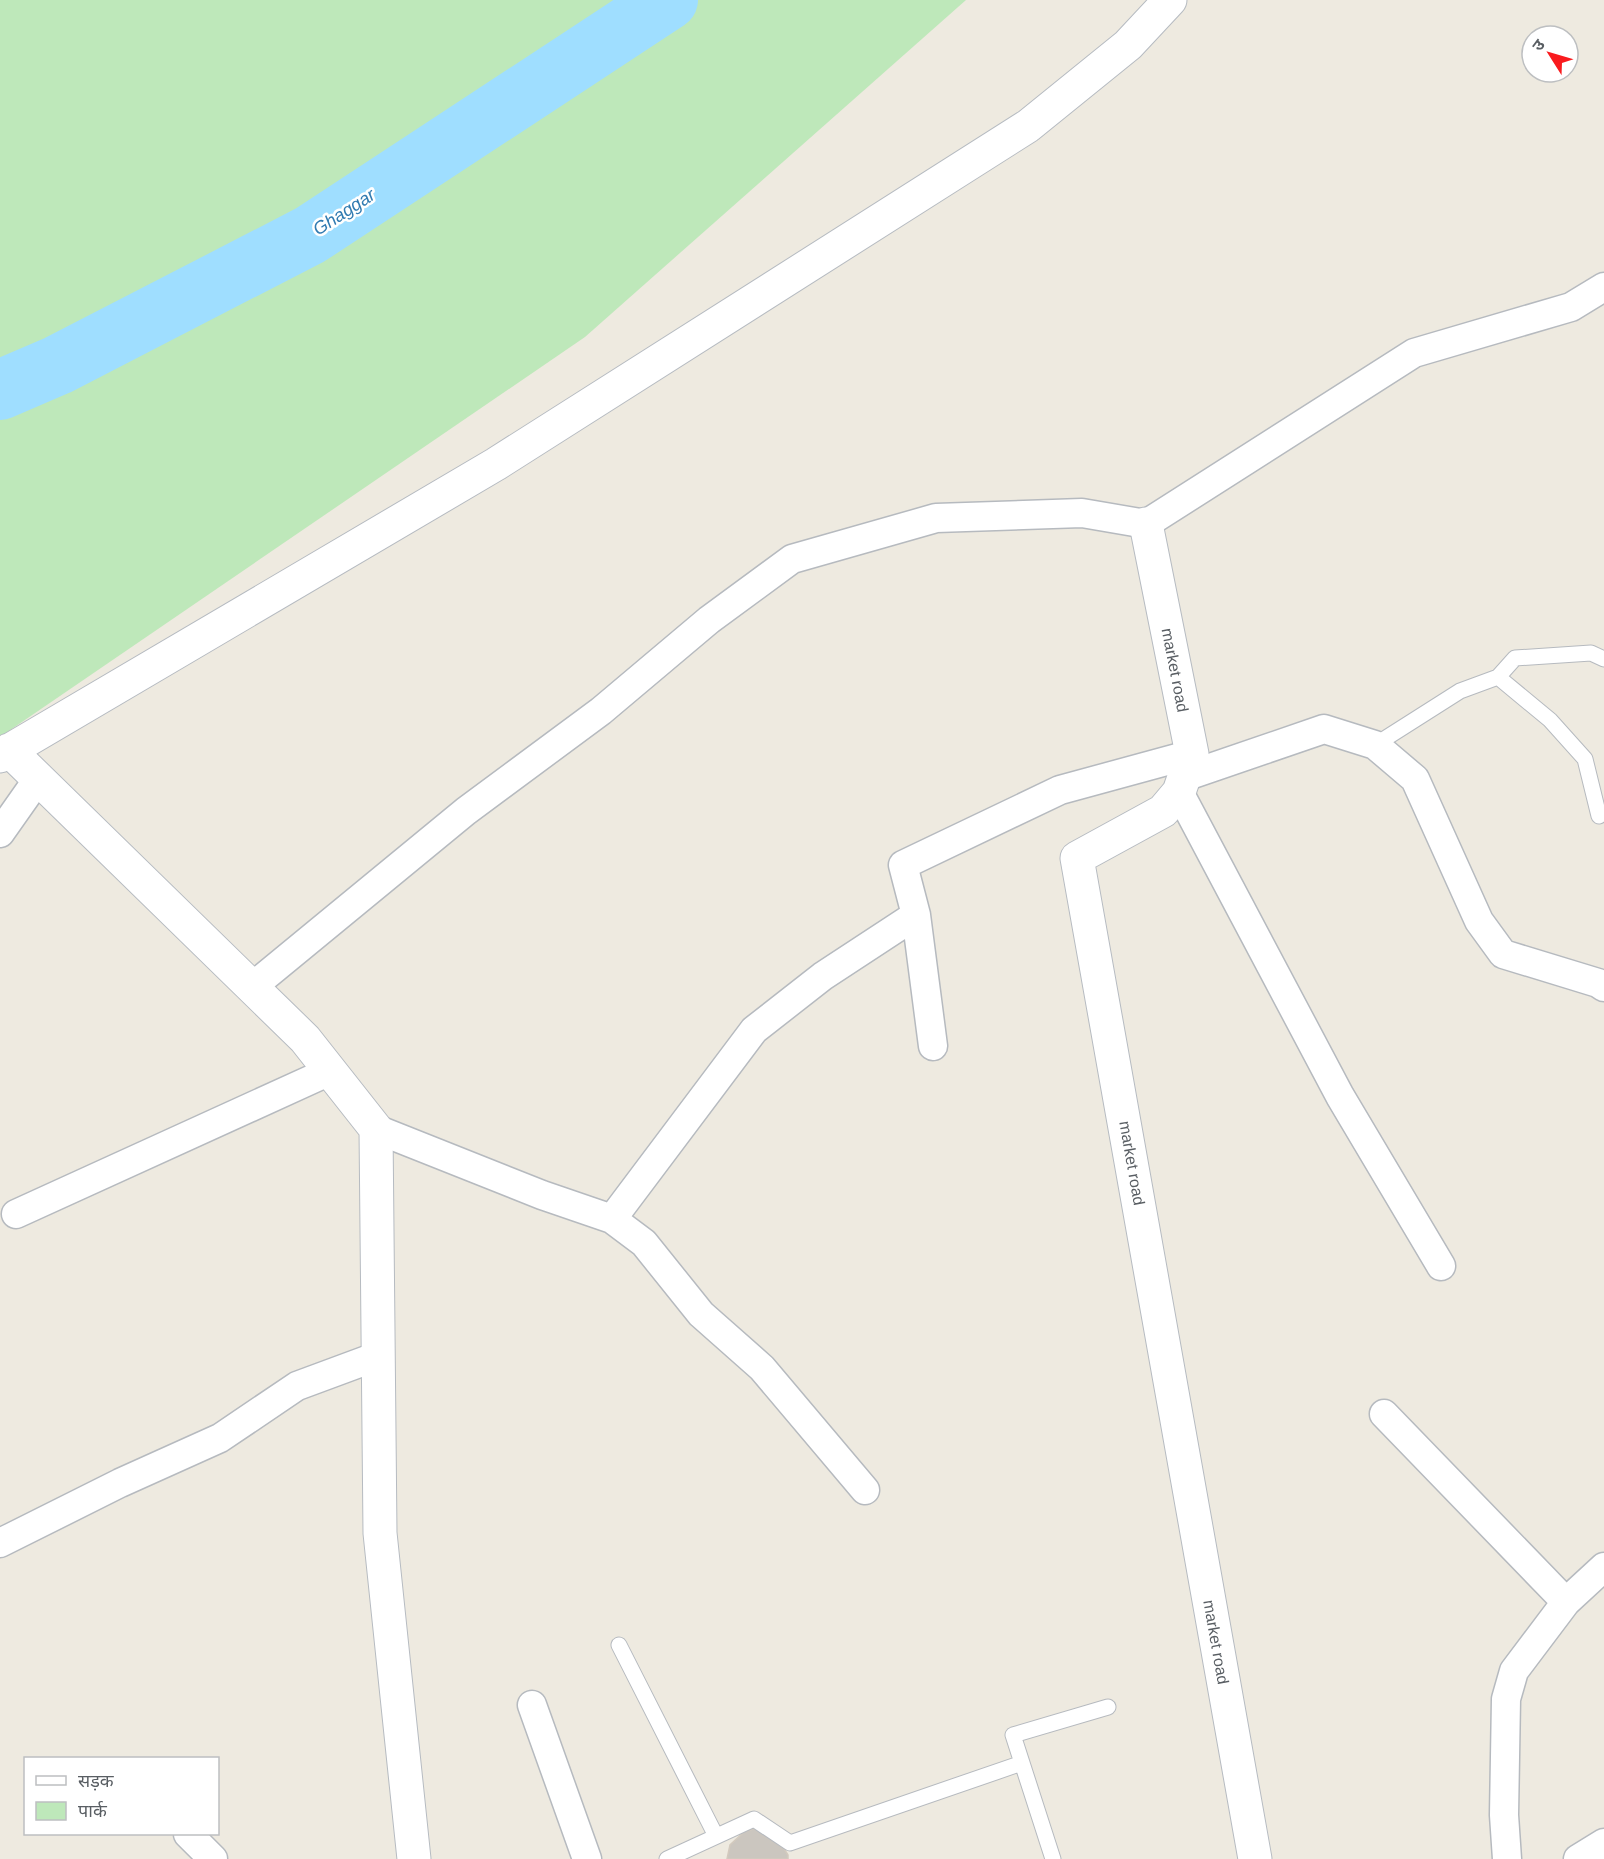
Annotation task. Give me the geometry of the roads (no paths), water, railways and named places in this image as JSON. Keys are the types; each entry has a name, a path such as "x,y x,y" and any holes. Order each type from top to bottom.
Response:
{"street":[{"path":"865,1490 762,1368 700,1314 644,1243 612,1219 542,1195 376,1129 305,1039 38,779 5,753 496,464 1028,126 1128,45 1170,0"},
{"path":"252,987 466,811 601,711 709,620 792,559 936,518 1082,513 1146,524 1414,353 1571,307 1604,287"},
{"name":"market road","path":"1146,524 1185,774 1163,812 1077,858 1255,1859"},
{"path":"933,1046 915,915 903,865 1059,790 1185,774 1324,729 1375,745 1415,779 1479,921 1503,954 1598,983 1604,987"},
{"path":"1185,774 1340,1096 1441,1266"},
{"path":"0,834 38,779"},
{"path":"612,1219 754,1030 824,976 915,915"},
{"path":"16,1214 330,1071"},
{"path":"376,1129 380,1533 414,1859"},
{"path":"0,1543 120,1483 219,1438 297,1386 378,1356"},
{"path":"1384,1414 1566,1602"},
{"path":"1507,1859 1504,1815 1506,1699 1514,1671 1566,1602 1604,1567"},
{"path":"532,1705 587,1859"},
{"path":"190,1835 213,1859"},
{"path":"1578,1859 1604,1843"}],"lane":[{"path":"1375,745 1461,691 1498,677 1515,658 1591,653 1604,659"},
{"path":"1498,677 1550,720 1585,759 1599,816"},
{"path":"619,1645 716,1836"},
{"path":"1053,1859 1013,1735 1108,1707"},
{"path":"667,1859 754,1819 790,1843 1022,1763"}],"waterway":[{"name":"Ghaggar","path":"0,390 58,365 310,235 668,0"}]}
